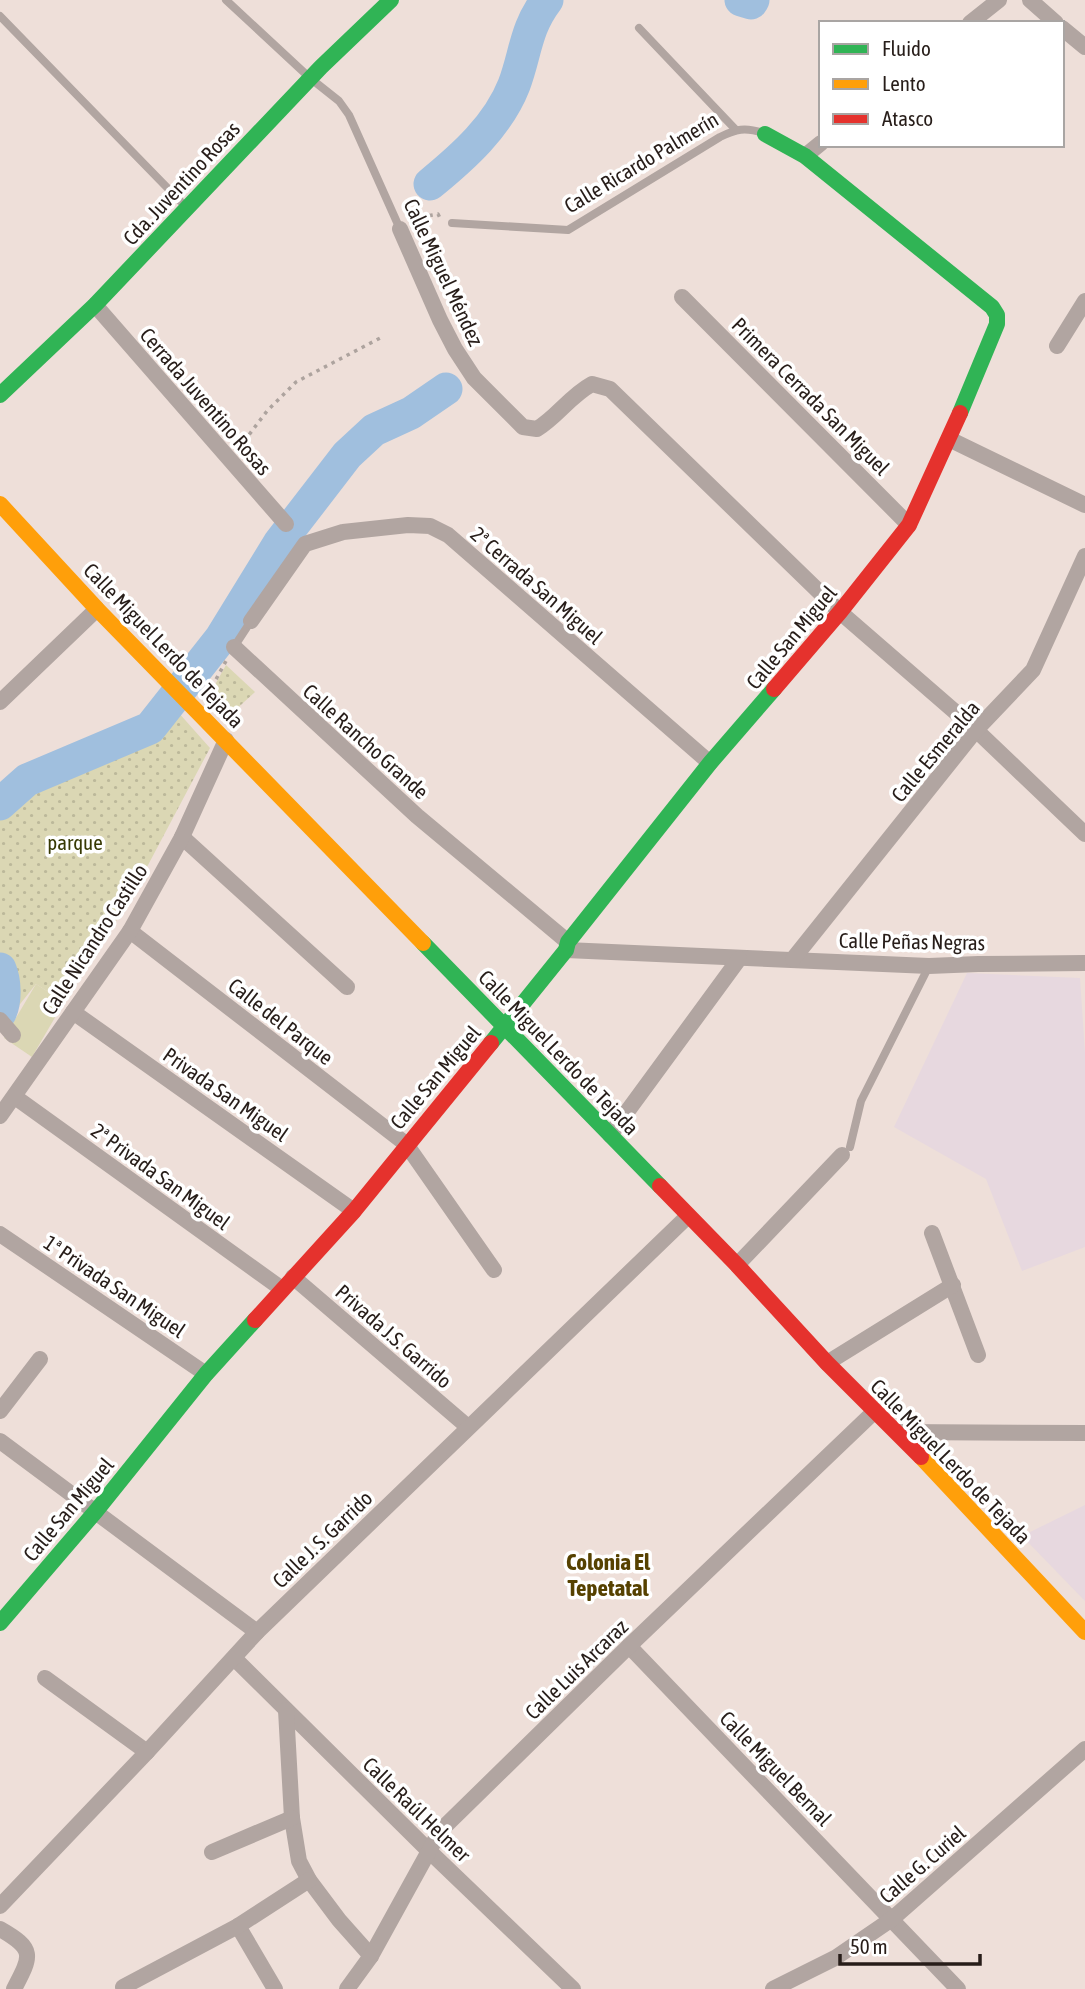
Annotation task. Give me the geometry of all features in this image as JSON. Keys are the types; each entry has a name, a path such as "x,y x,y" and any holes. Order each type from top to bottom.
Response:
{"street":[{"name":"Cda. Juventino Rosas","path":"0,395 95,305 310,78 391,0"},
{"path":"973,21 999,0"},
{"path":"1030,0 1054,21"},
{"path":"1064,30 1085,47"},
{"name":"Calle Ricardo Palmerín","path":"765,134 804,156 992,307 997,315"},
{"path":"804,156 819,145"},
{"name":"Calle Miguel Méndez","path":"400,229 455,349 474,378 523,426 537,429 549,422 576,393 592,384 610,389 840,612"},
{"name":"Primera Cerrada San Miguel","path":"682,297 909,525"},
{"path":"1057,346 1085,301"},
{"name":"Cerrada Juventino Rosas","path":"95,305 286,524"},
{"name":"Calle San Miguel","path":"0,1623 96,1511 206,1374 354,1211 406,1144 506,1025 710,764 840,612 909,525 949,439 997,324 997,315"},
{"path":"949,439 1085,505"},
{"name":"Calle Miguel Lerdo de Tejada","path":"0,504 97,609 506,1025 737,1265 827,1363 898,1432 1085,1632"},
{"name":"2ª Cerrada San Miguel","path":"251,621 305,544 344,533 408,525 430,526 448,535 710,764"},
{"name":"Calle Esmeralda","path":"793,960 976,730 1033,670 1085,556"},
{"path":"0,702 97,609"},
{"path":"840,612 1083,827"},
{"name":"Calle Rancho Grande","path":"234,647 417,816 567,946"},
{"name":"Calle Nicandro Castillo","path":"0,1116 130,931 182,837 220,734"},
{"path":"182,837 347,987"},
{"name":"Calle del Parque","path":"130,931 406,1144 494,1270"},
{"name":"Calle Peñas Negras","path":"567,946 739,959 929,966 1085,963"},
{"path":"610,1135 739,959"},
{"name":"Privada San Miguel","path":"73,1012 354,1211"},
{"path":"0,1020 13,1035"},
{"name":"2ª Privada San Miguel","path":"15,1097 287,1283"},
{"path":"737,1265 846,1151"},
{"name":"Calle J. S. Garrido","path":"0,1906 257,1632 688,1216"},
{"path":"932,1233 978,1355"},
{"name":"1ª Privada San Miguel","path":"0,1234 206,1374"},
{"name":"Privada J.S. Garrido","path":"287,1283 468,1427"},
{"path":"827,1363 953,1285"},
{"path":"0,1410 40,1359"},
{"name":"Calle Luis Arcaraz","path":"347,1989 371,1956 440,1831 875,1411"},
{"path":"898,1432 1085,1433"},
{"path":"0,1441 257,1632"},
{"name":"Calle Miguel Bernal","path":"629,1646 958,1989"},
{"name":"Calle Raúl Helmer","path":"234,1658 573,1989"},
{"path":"45,1678 147,1752"},
{"path":"286,1710 292,1818 299,1860 309,1880 371,1956"},
{"name":"Calle G. Curiel","path":"772,1989 835,1958 892,1919 1085,1749"},
{"path":"212,1852 292,1818"},
{"path":"123,1987 238,1926 309,1880"},
{"path":"238,1926 275,1989"},
{"path":"0,1929 21,1942 27,1954 25,1967 14,1989"}],"lane":[{"name":"Calle Miguel Méndez","path":"226,0 310,78 339,101 349,115 400,229"},
{"path":"0,16 187,207"},
{"path":"639,28 736,130"},
{"name":"Calle Ricardo Palmerín","path":"452,223 568,230 720,137 748,128 765,134"},
{"path":"234,647 251,621"},
{"path":"846,1151 861,1101 929,966"}],"path":[{"path":"400,229 421,217 438,214 445,225 452,223"},
{"path":"230,461 267,411 296,382 384,336"},
{"path":"207,695 234,647"}],"shaded area":[{"path":"967,973 1080,978 1085,1053 1085,1247 1022,1271 986,1179 894,1127"},
{"path":"1085,1505 1085,1601 1022,1536"}],"green space":[{"path":"226,665 255,692 231,714 211,692"},
{"name":"parque","path":"170,703 210,748 129,901 64,1002 36,984 13,1013 4,1006 3,976 0,969 0,804 27,780 150,728"},
{"path":"36,984 64,1002 32,1057 4,1038"}],"waterway":[{"path":"430,184 467,152 499,114 514,85 534,21 547,0"},
{"path":"741,0 751,3 753,0"},
{"path":"0,804 27,780 150,728 221,638 280,542 347,455 374,430 411,413 446,389"},
{"path":"0,969 4,991 0,1013"}],"traffic: fast":[{"path":"0,395 95,305 321,67 391,0"},
{"path":"765,134 805,156 992,307 997,315 997,324 960,413"},
{"path":"491,1043 710,763 774,689"},
{"path":"423,943 660,1186"},
{"path":"0,1623 96,1511 206,1374 255,1320"}],"traffic: slow":[{"path":"0,504 97,609 423,943"},
{"path":"921,1457 1085,1632"}],"traffic: jam":[{"path":"774,689 909,525 960,413"},
{"path":"255,1320 354,1211 491,1043"},
{"path":"660,1186 827,1363 921,1457"}],"district":[{"name":"Colonia El Tepetatal","path":"608,1575"}]}
